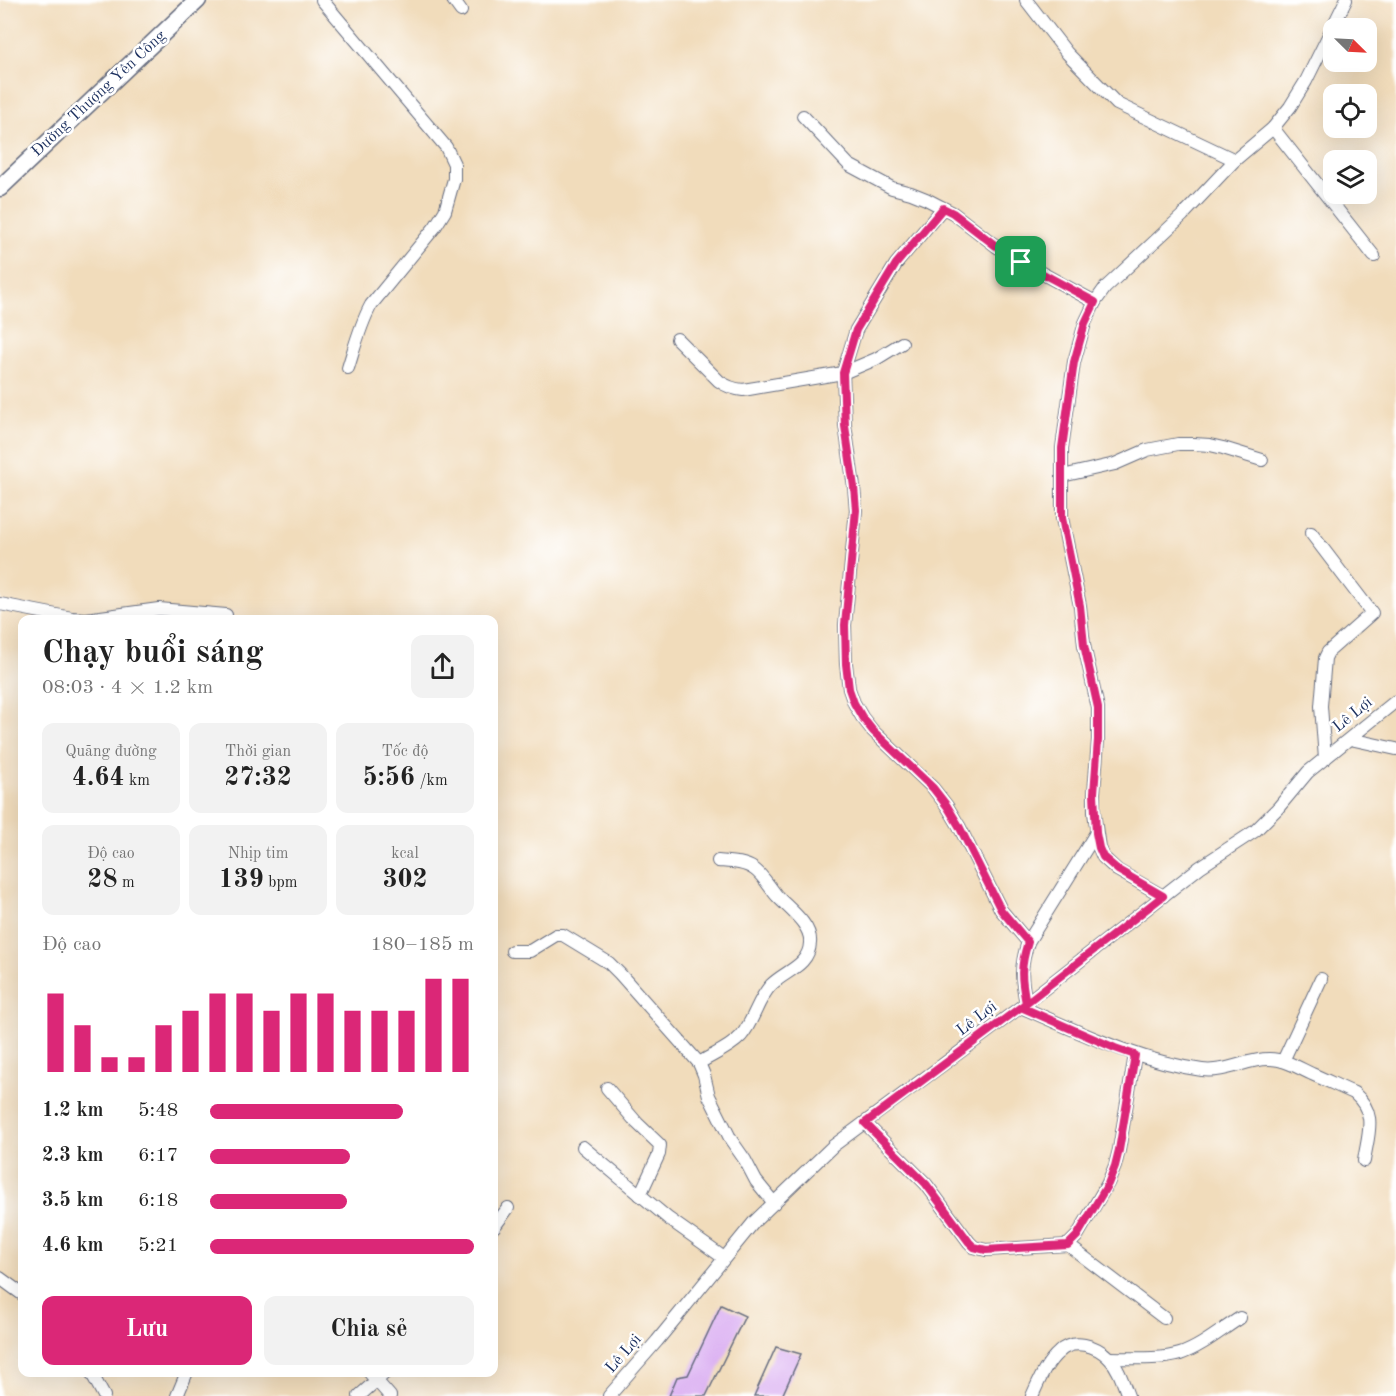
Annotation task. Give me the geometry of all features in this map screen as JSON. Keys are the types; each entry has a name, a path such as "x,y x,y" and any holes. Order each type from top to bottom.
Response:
{"main road":[{"name":"Đường Thượng Yên Công","path":"0,188 198,0"}],"street":[{"path":"322,0 446,147 454,164 454,179 445,211 365,316 348,368"},
{"path":"453,0 461,11"},
{"path":"1026,0 1067,53 1117,104 1235,160"},
{"path":"1163,896 1118,870 1103,857 1096,833 1094,793 1098,708 1084,645 1080,606 1062,518 1062,448 1074,362 1085,323 1095,302 1113,279 1183,215 1235,160 1273,128 1290,107 1306,81 1346,0"},
{"path":"803,116 849,165 892,188 911,193 953,213 1021,262 1095,302"},
{"path":"1273,128 1374,256"},
{"path":"943,208 896,264 856,330 843,373 845,426 856,510 845,625 846,664 849,689 858,710 873,731 933,788 947,806 1001,910 1028,942"},
{"path":"677,339 719,381 734,389 743,390 843,373 876,359 902,342"},
{"path":"1062,476 1115,464 1147,450 1178,444 1216,447 1262,460"},
{"path":"1311,533 1372,613 1328,652 1325,658 1321,706 1325,759"},
{"path":"0,604 57,615"},
{"path":"115,615 159,609 226,615"},
{"name":"Lê Lợi","path":"609,1396 754,1222 833,1146 1023,1005 1200,867 1256,831 1308,772 1396,701"},
{"path":"1350,739 1396,748"},
{"path":"1096,833 1028,942 1023,956 1021,979 1023,1005 1135,1055 1211,1071 1269,1059 1283,1061 1354,1093 1363,1100 1369,1110 1370,1122 1364,1161"},
{"path":"699,1063 742,1036 771,985 803,961 808,954 810,944 810,934 806,927 756,870 739,863 718,861"},
{"path":"512,951 530,951 556,935 560,935 609,963 699,1063 709,1096 731,1140 756,1181 774,1203"},
{"path":"1283,1061 1321,979"},
{"path":"1068,1245 1077,1236 1108,1184 1115,1166 1135,1055"},
{"path":"607,1088 637,1123 660,1144 659,1154 640,1195"},
{"path":"865,1123 926,1184 974,1247 986,1250 1068,1245 1164,1318"},
{"path":"583,1147 669,1219 724,1258"},
{"path":"498,1221 507,1208"},
{"path":"0,1278 18,1291"},
{"path":"1109,1358 1167,1357 1179,1354 1193,1348 1240,1318"},
{"path":"1032,1396 1047,1366 1057,1353 1066,1346 1078,1344 1089,1346 1109,1358 1122,1378 1128,1396"},
{"path":"94,1377 104,1396"},
{"path":"177,1396 185,1377"},
{"path":"359,1396 376,1377"},
{"path":"379,1377 390,1396"}],"building":[{"path":"721,1305 745,1316 706,1396 669,1396 677,1377 688,1375"},
{"path":"776,1347 801,1354 782,1396 754,1396"}],"route":[{"path":"943,208 1021,262 1095,302 1078,343 1074,362 1062,448 1062,518 1080,606 1084,645 1098,708 1099,726 1094,793 1096,833 1103,857 1118,870 1163,896 1021,1007 1135,1055 1119,1150 1108,1184 1077,1236 1068,1245 980,1250 969,1242 926,1184 865,1123 1026,1003 1021,979 1023,956 1028,942 1001,910 947,806 933,788 873,731 854,703 849,689 845,625 856,510 845,426 843,373 856,330 896,264 943,208"}]}
